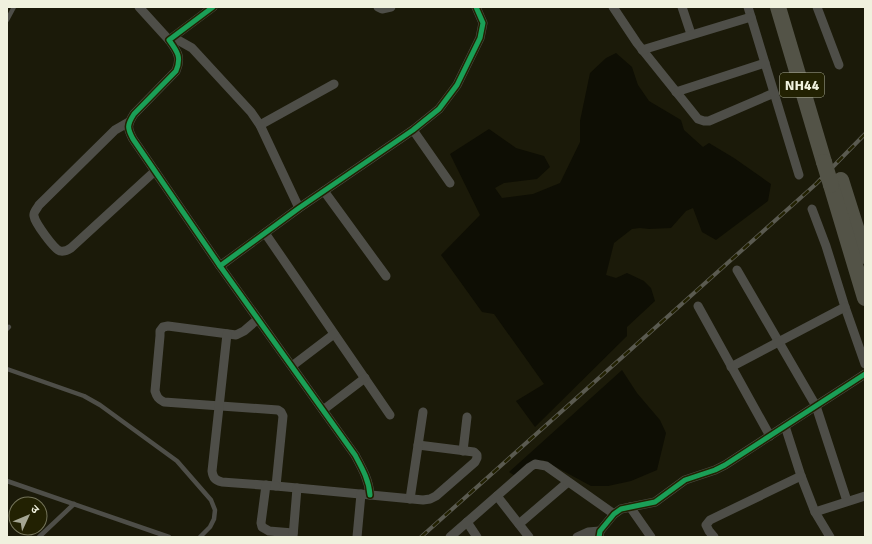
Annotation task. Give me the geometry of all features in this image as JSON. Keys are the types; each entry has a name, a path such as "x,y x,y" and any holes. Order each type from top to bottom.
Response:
{"highway":[{"name":"NH44","path":"778,7 830,161"},
{"name":"NH44","path":"790,7 865,298"},
{"name":"NH44","path":"836,182 865,256"}],"street":[{"path":"139,7 169,40 177,52 180,62 176,71 134,114 129,122 128,130 220,266 355,455 370,486 366,495 357,537"},
{"path":"169,40 213,7"},
{"path":"378,7 382,9 391,7"},
{"path":"220,266 324,191 414,130 442,105 457,85 480,38 483,23 476,7"},
{"path":"613,7 642,50 698,119 709,121 774,93"},
{"path":"682,7 691,34"},
{"path":"748,7 800,175"},
{"path":"817,7 839,65"},
{"path":"642,50 751,17"},
{"path":"169,40 176,39 192,48 251,112 260,125 300,208"},
{"path":"676,92 765,63"},
{"path":"260,125 334,84"},
{"path":"129,122 115,130 39,205 34,216 36,223 55,249 61,252 66,251 72,248 155,171"},
{"path":"414,130 450,183"},
{"path":"324,191 386,276"},
{"path":"812,209 826,246 865,364"},
{"path":"265,233 390,415"},
{"path":"737,270 816,406 847,501"},
{"path":"698,306 770,436"},
{"path":"731,367 845,307"},
{"path":"258,319 236,335 168,326 163,327 160,331 155,391 159,400 164,402 278,410 281,412 283,416 276,486"},
{"path":"228,334 212,471 212,476 216,480 222,482 423,500 430,499 475,462 477,458 474,452 418,445"},
{"path":"292,366 334,334"},
{"path":"577,537 588,532 599,534 614,514 621,509 655,502 685,480 715,470 865,374"},
{"path":"323,410 365,378"},
{"path":"410,499 422,412"},
{"path":"463,451 467,417"},
{"path":"785,426 801,476 815,512 830,537"},
{"path":"450,537 530,467 536,464 546,466 614,514"},
{"path":"714,537 706,525 710,520 801,476"},
{"path":"519,524 568,482"},
{"path":"266,485 261,523 262,527 269,531 293,535 297,488"},
{"path":"497,496 529,537"},
{"path":"815,512 865,496"},
{"path":"630,507 651,537"},
{"path":"467,522 477,537"}],"lane":[{"path":"7,20 14,7"},
{"path":"7,369 84,396 100,405 160,447 177,461 211,500 214,510 214,518 210,527 200,537"},
{"path":"7,481 169,537"},
{"path":"39,537 74,504"}],"shaded area":[{"path":"616,53 632,67 638,85 649,101 681,120 684,130 703,147 709,143 734,158 771,184 768,201 716,240 702,232 693,208 686,211 671,228 632,229 614,243 606,275 616,278 627,273 644,281 651,288 655,301 627,327 627,336 535,427 516,401 544,384 494,314 482,312 441,255 480,215 450,154 489,129 516,148 544,156 550,167 537,179 504,183 495,188 502,198 533,194 560,183 580,142 580,121 590,73 606,58"},
{"path":"622,370 637,393 660,420 666,433 657,470 631,481 608,486 591,486 543,460 520,479 509,472"}],"railway":[{"path":"421,537 816,184 865,134"}],"cycle path":[{"path":"213,7 169,40 179,58 176,71 134,114 129,126 133,139 220,266"},
{"path":"370,495 367,479 355,455 220,266 299,208 413,130 439,109 457,85 480,38 483,23 476,7"},
{"path":"599,537 600,531 614,514 621,509 655,502 685,480 725,465 865,374"}]}
